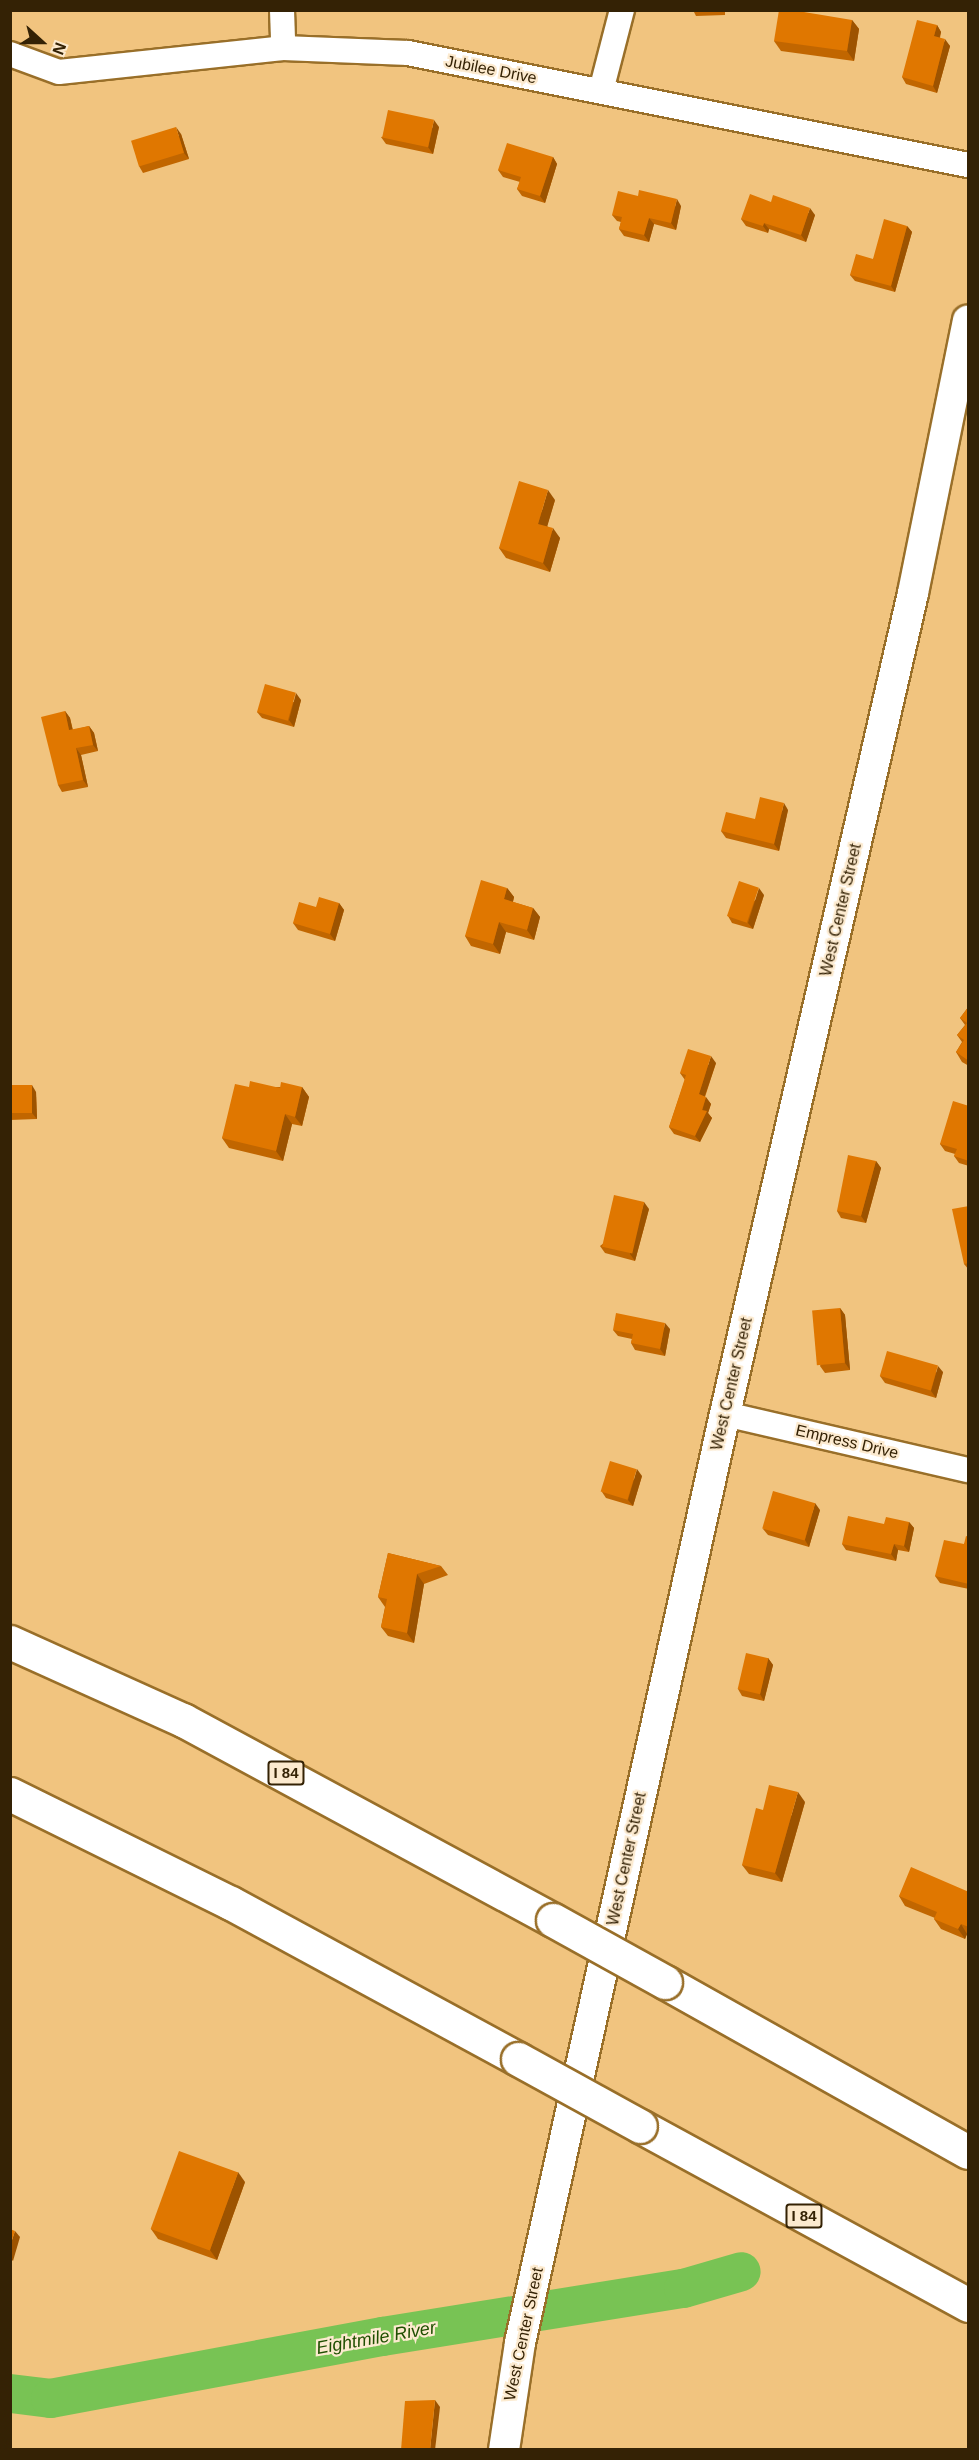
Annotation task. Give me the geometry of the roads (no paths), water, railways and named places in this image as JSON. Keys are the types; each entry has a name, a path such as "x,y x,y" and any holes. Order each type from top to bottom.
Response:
{"highway":[{"name":"I 84","path":"10,1642 183,1720 554,1920 969,2152"},
{"name":"I 84","path":"10,1794 231,1903 969,2306"}],"street":[{"path":"282,10 283,48"},
{"path":"601,91 622,10"},
{"name":"Jubilee Drive","path":"10,54 59,72 283,48 408,53 969,165"},
{"name":"West Center Street","path":"504,2450 520,2343 725,1414 913,593 969,320"},
{"name":"Empress Drive","path":"725,1414 969,1470"}],"waterway":[{"name":"Eightmile River","path":"10,2393 50,2398 382,2336 683,2288 741,2271"}]}
